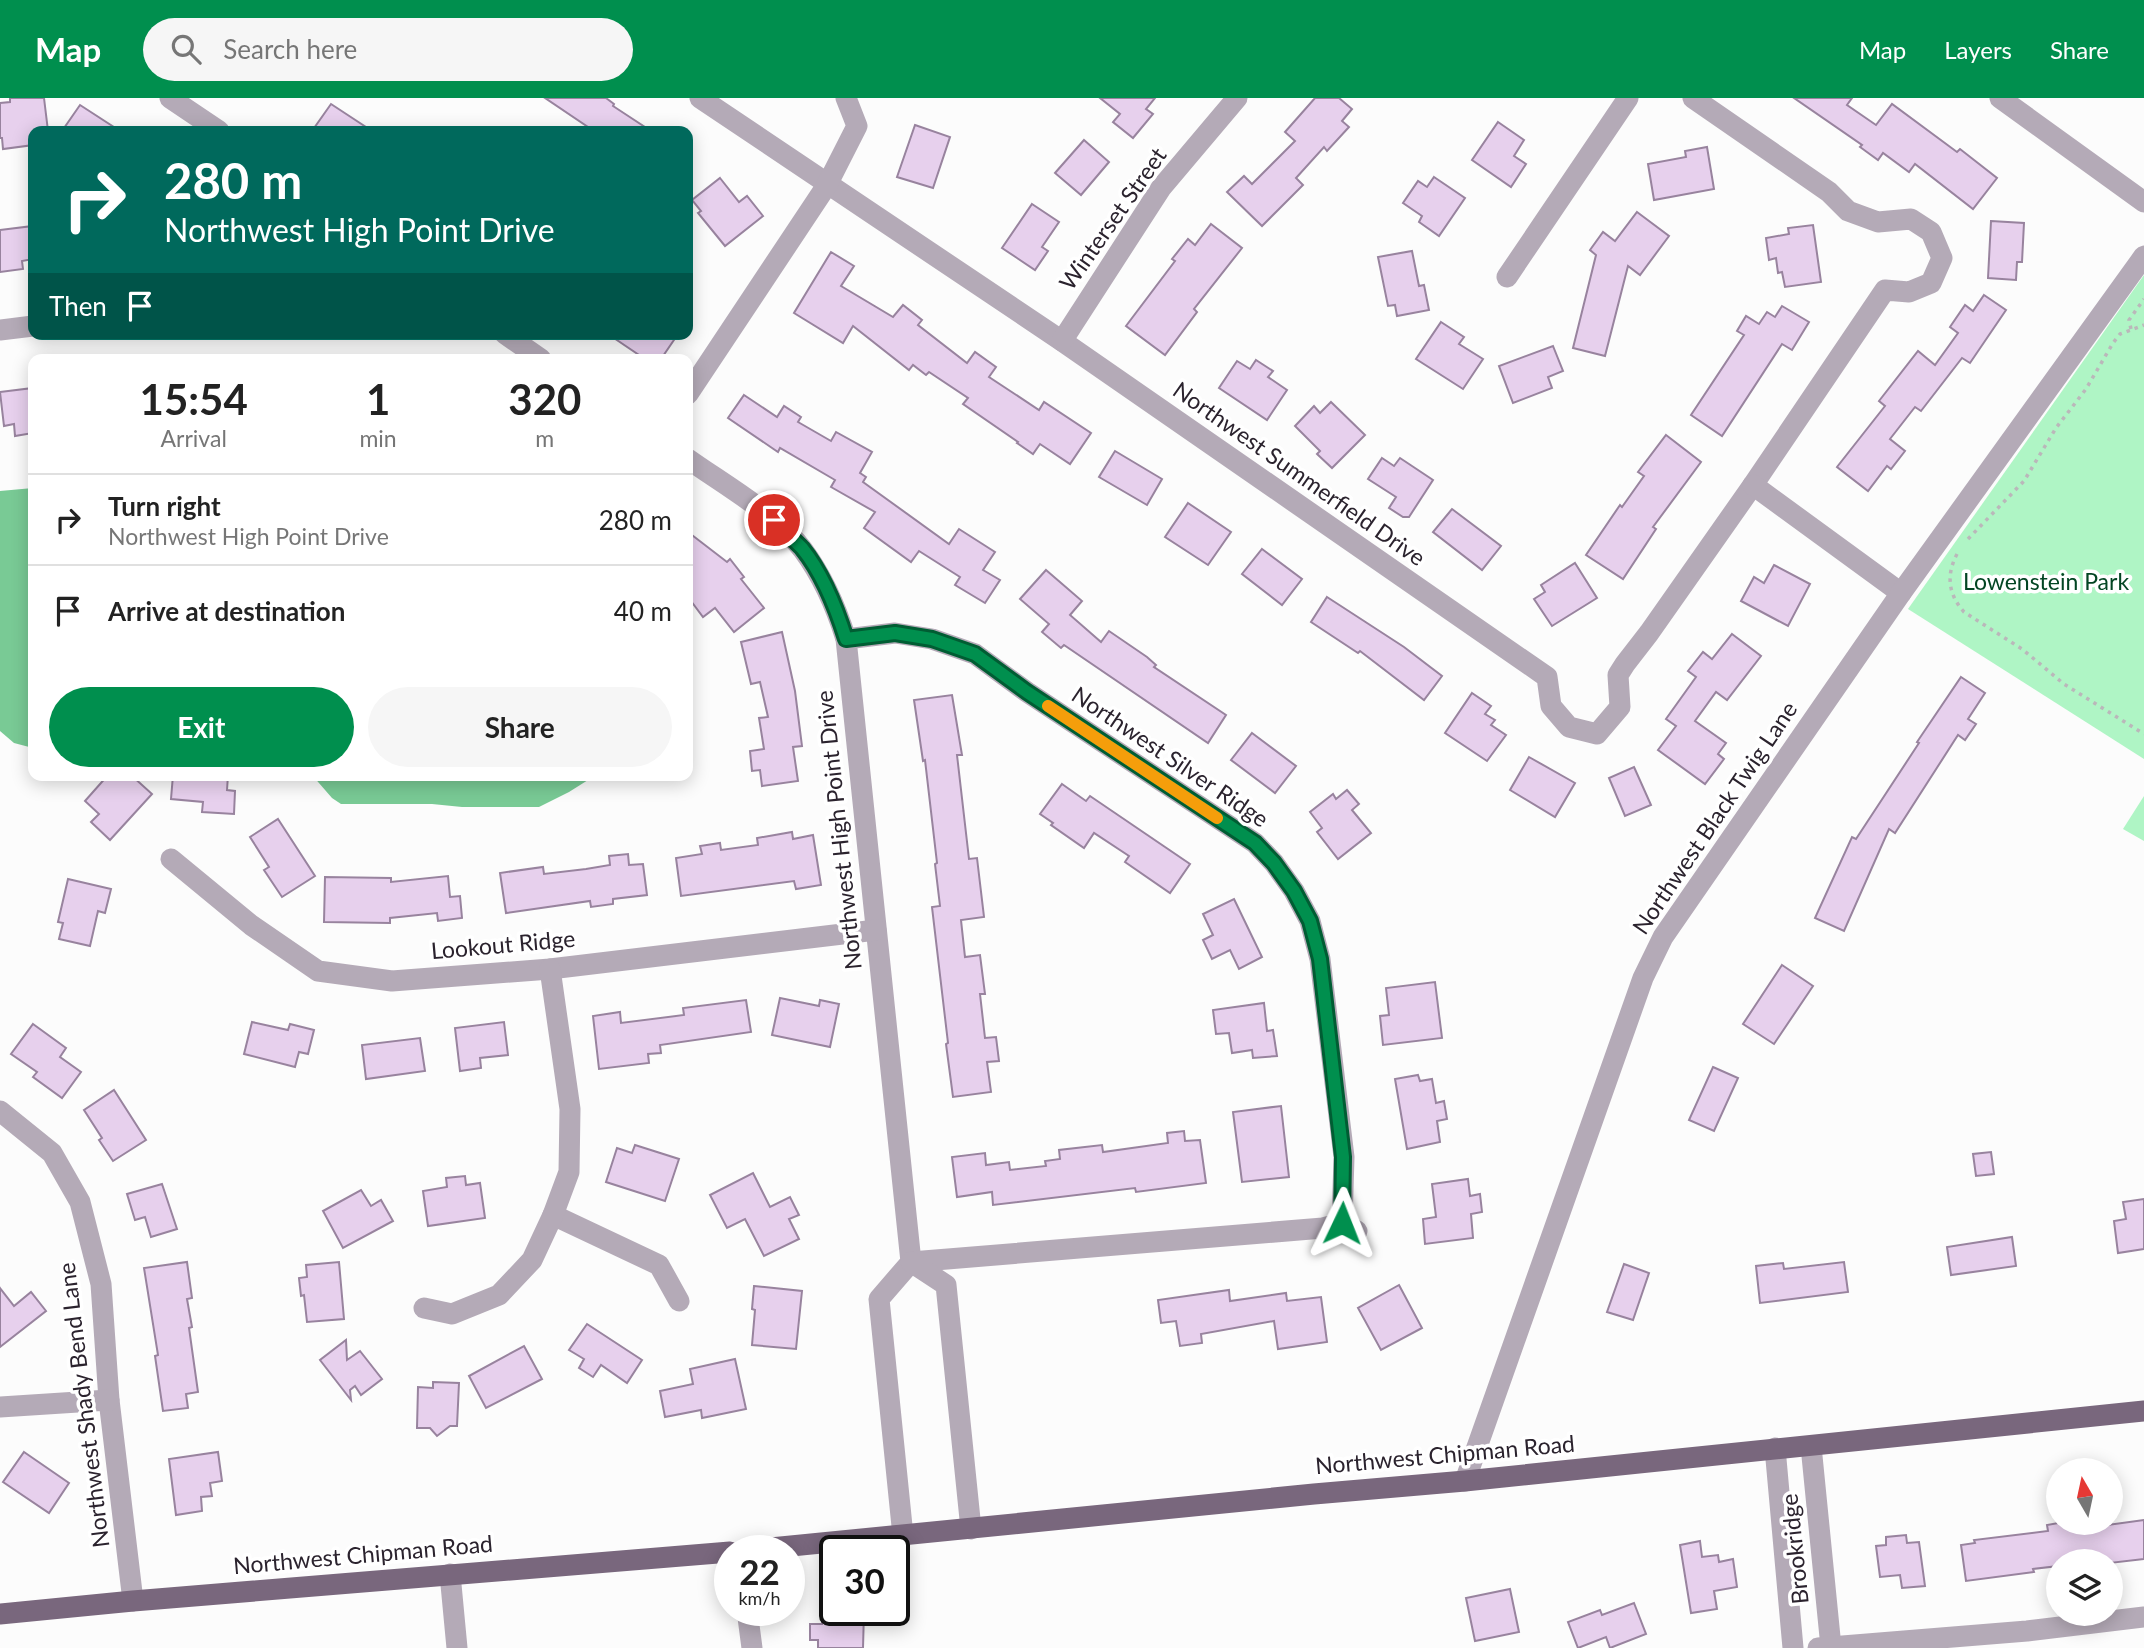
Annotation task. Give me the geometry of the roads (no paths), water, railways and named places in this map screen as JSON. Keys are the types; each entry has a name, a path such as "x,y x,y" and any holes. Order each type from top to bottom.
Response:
{"main road":[{"name":"Northwest Chipman Road","path":"910,1535 2144,1411"},
{"name":"Northwest Chipman Road","path":"0,1614 714,1553"}],"street":[{"path":"170,98 212,126"},
{"name":"Northwest Summerfield Drive","path":"700,98 1062,341 1548,677 1551,706 1569,727 1597,734 1619,707 1618,675 1753,485 1885,290 1909,292 1931,283 1942,258 1931,232 1911,219 1878,222 1848,211 1829,192 1693,98"},
{"path":"693,386 827,185 857,126 846,98"},
{"name":"Winterset Street","path":"1062,341 1161,188 1237,98"},
{"path":"1507,277 1628,98"},
{"path":"2000,98 2144,202"},
{"name":"Northwest Black Twig Lane","path":"1465,1481 1648,968 1663,937 1901,593 2144,256"},
{"path":"0,330 28,327"},
{"path":"514,340 534,354"},
{"name":"Northwest High Point Drive","path":"693,463 774,520 803,550 835,604 846,639 911,1262"},
{"path":"1753,485 1901,593"},
{"name":"Northwest Silver Ridge","path":"846,639 895,633 932,639 975,654 1027,692 1255,843 1274,863 1294,891 1310,921 1320,959 1343,1157 1349,1227 911,1262"},
{"name":"Lookout Ridge","path":"171,859 251,925 318,971 392,981 550,969 876,930"},
{"path":"424,1308 452,1314 499,1295 531,1260 553,1215 569,1172 570,1109 550,969"},
{"name":"Northwest Shady Bend Lane","path":"0,1111 52,1153 80,1202 101,1284 109,1401 133,1601"},
{"path":"553,1215 659,1265 679,1301"},
{"path":"903,1535 878,1299 911,1262 946,1285 971,1530"},
{"path":"0,1408 109,1401"},
{"name":"Brookridge","path":"1811,1446 1825,1647"},
{"name":"Brookridge","path":"1775,1448 1793,1648"},
{"path":"450,1574 457,1648"},
{"path":"1825,1647 2028,1639 2144,1617"},
{"path":"749,1626 752,1648"}],"park label":[{"name":"Lowenstein Park","path":"2046,582"}]}
